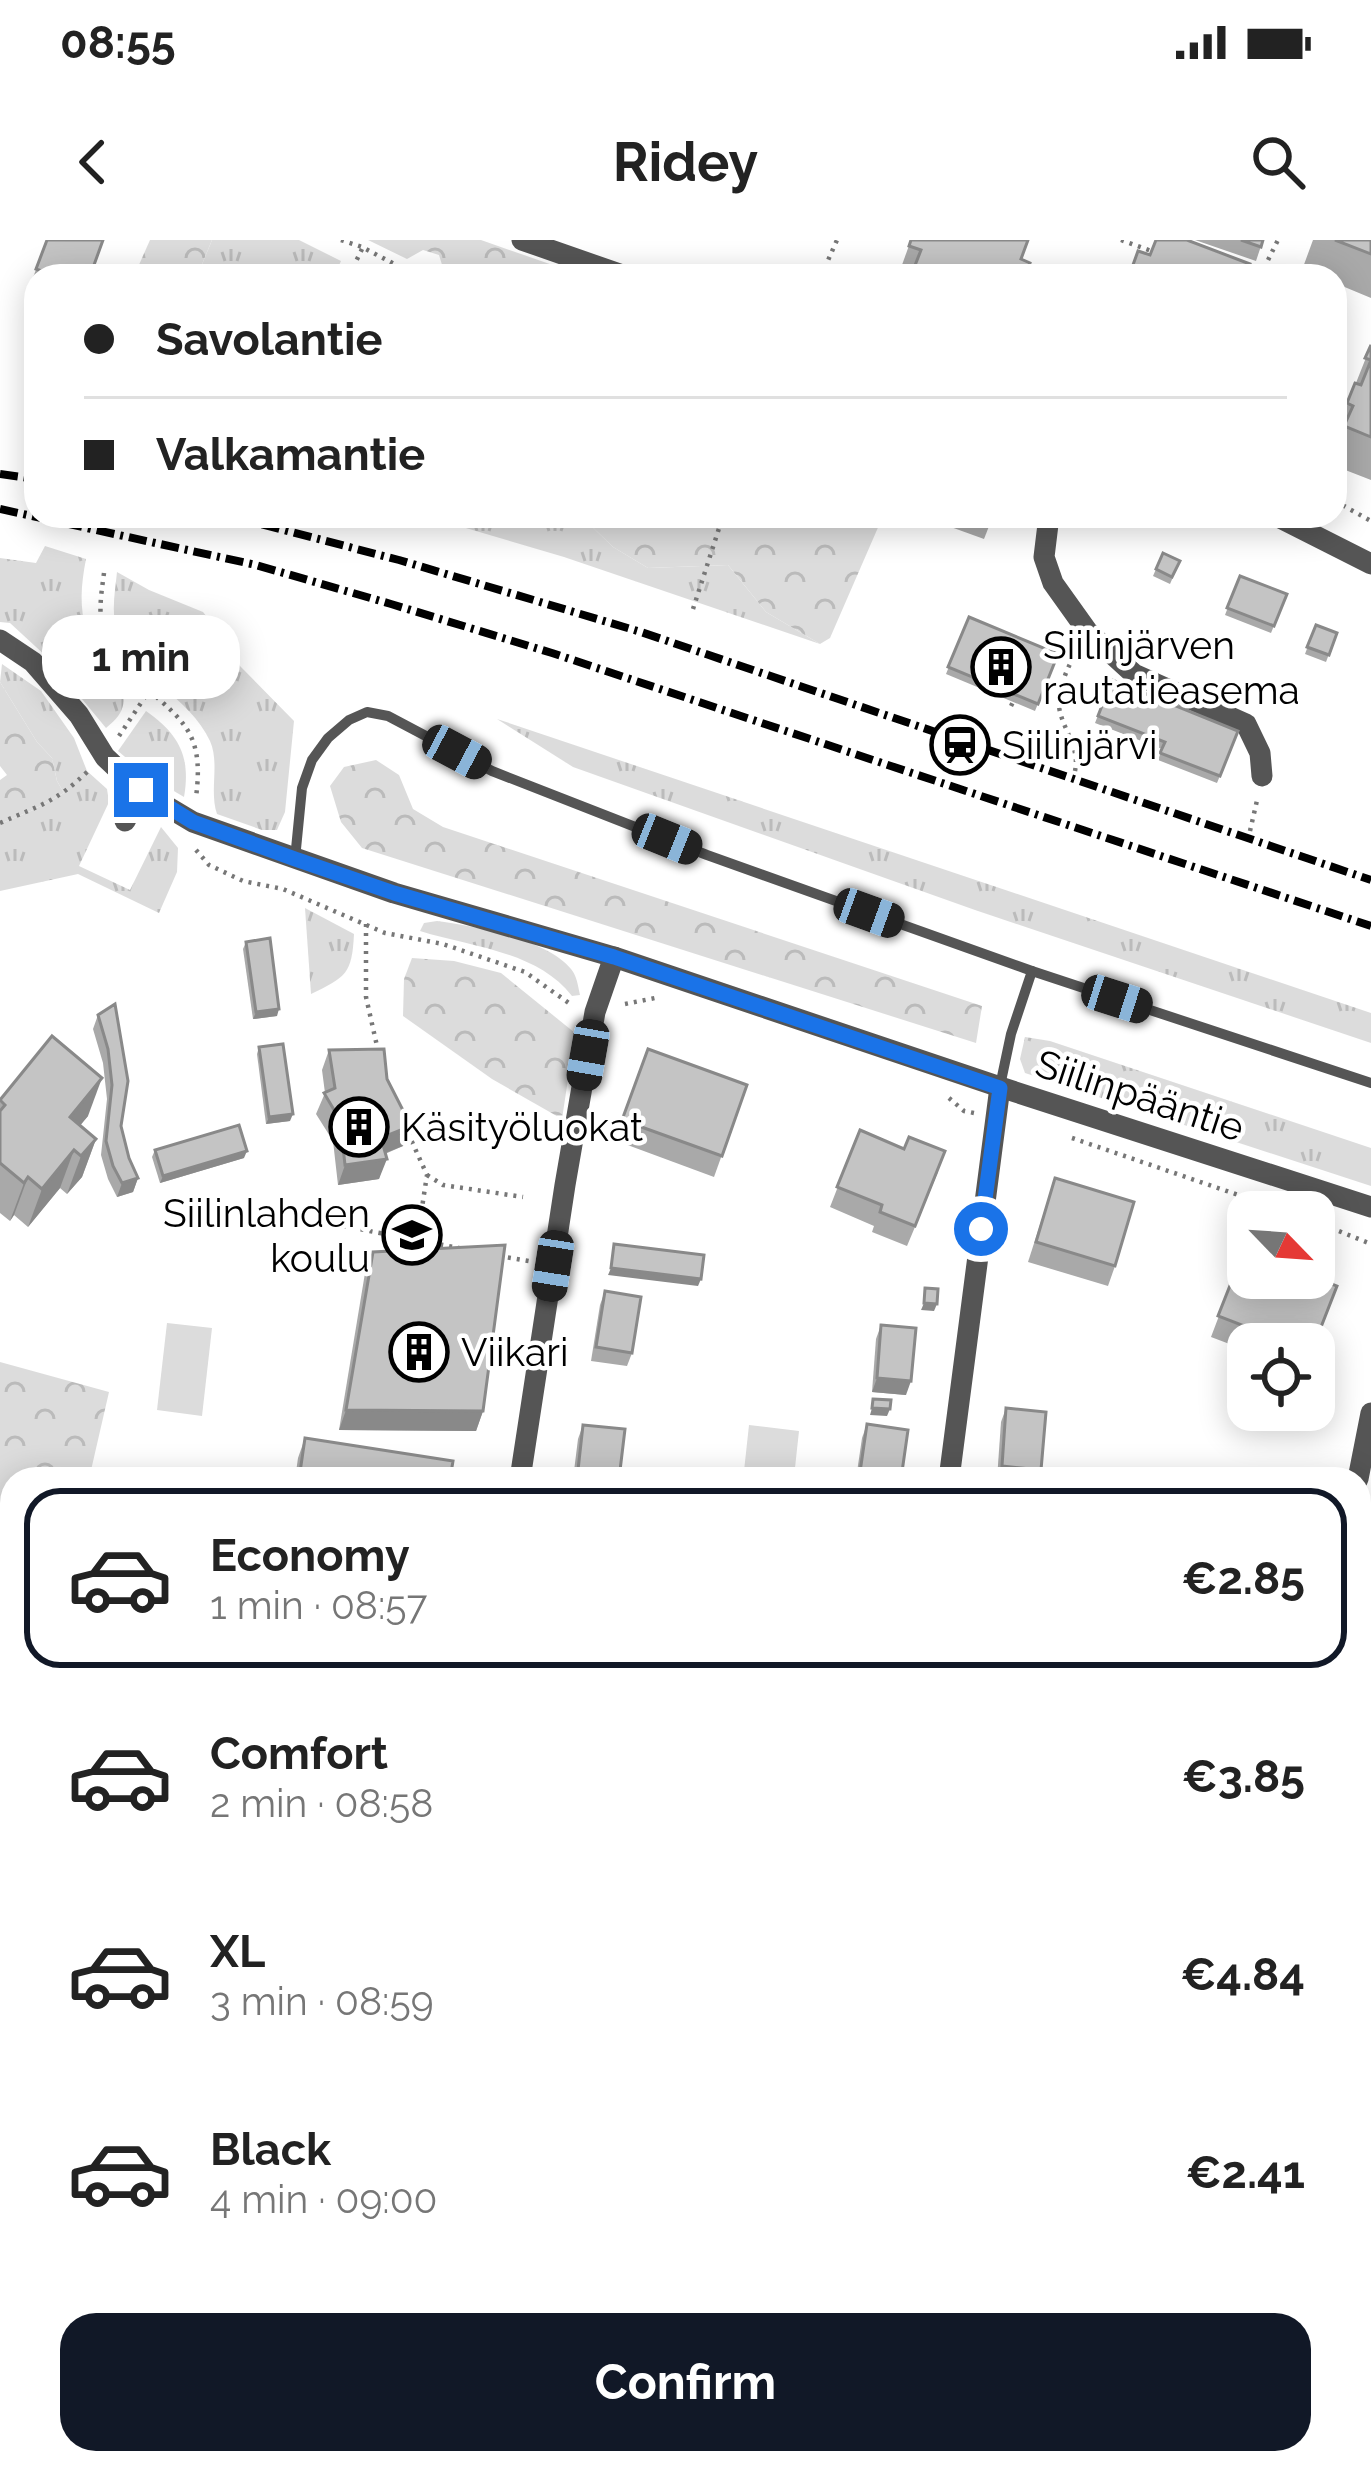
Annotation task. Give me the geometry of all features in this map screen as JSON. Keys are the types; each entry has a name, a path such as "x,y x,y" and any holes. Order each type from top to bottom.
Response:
{"street":[{"path":"522,240 591,264"},
{"path":"1048,528 1044,557 1053,583 1088,632 1134,674 1246,724 1260,753 1262,776"},
{"path":"1300,528 1371,564"},
{"name":"Siilinpääntie","path":"0,640 43,672 79,715 105,757 141,790 193,822 394,893 614,957 1371,1208"},
{"path":"125,821 141,790"},
{"path":"522,1467 596,1012 614,957"},
{"path":"951,1467 1000,1088"},
{"path":"1360,1467 1371,1413"}],"lane":[{"path":"295,859 302,788 312,760 349,721 367,712 388,716 492,771 706,855 1032,971 1371,1083"},
{"path":"1000,1088 1011,1034 1032,971"}],"path":[{"path":"341,240 393,264"},
{"path":"1121,240 1161,254"},
{"path":"355,264 362,248"},
{"path":"693,609 719,528"},
{"path":"1075,771 1078,756 1058,704 1067,670 1088,632"},
{"path":"0,823 64,793 105,757 149,691"},
{"path":"1250,831 1255,816"},
{"path":"366,924 366,997 384,1070"},
{"path":"596,1012 663,996"},
{"path":"948,1097 964,1111 995,1118"},
{"path":"405,1128 427,1175 443,1185 523,1197"},
{"path":"1069,1137 1227,1191"},
{"path":"417,1240 427,1175"},
{"path":"344,1226 463,1249"},
{"path":"1335,1229 1371,1244"},
{"path":"485,1253 553,1266"},
{"path":"0,1756 0,1767"}],"green space":[{"path":"150,240 212,240 202,264 139,264"},
{"path":"212,240 299,240 341,261 340,264 202,264"},
{"path":"368,240 481,240 550,264 442,264 439,255 423,250 407,259"},
{"path":"466,528 593,528 613,547 648,568 728,565 766,612 820,644"},
{"path":"593,528 878,528 830,638 820,644 766,612 728,565 648,568 613,547"},
{"path":"45,546 86,559 82,596 87,633 122,692 119,716 106,728 48,658 10,623 0,622 0,558 36,563"},
{"path":"117,572 203,612 240,666 294,721 285,812 277,830 262,830 217,814 210,741 189,712 137,663 119,636 114,612"},
{"path":"2,664 41,691 74,738 87,771 107,789 109,802 79,866 130,890 161,827 178,848 177,872 159,913 78,874 0,891 0,824 64,793 52,758 0,682"},
{"path":"0,682 52,758 64,793 0,824 0,780 7,775 0,766"},
{"path":"146,711 180,748 186,770 184,797 118,751"},
{"path":"497,719 1371,1013 1371,1043 975,910 573,767"},
{"path":"376,760 399,775 413,809 443,827 982,1006 976,1043 362,848 341,822 330,786 344,767"},
{"path":"305,908 354,934 345,973 311,994"},
{"path":"437,921 508,936 545,950 571,969 580,995 572,996 558,981 522,960 420,931 424,923"},
{"path":"412,958 454,961 501,973 575,1033 562,1119 492,1079 403,1016 404,979"},
{"path":"1025,1037 1050,1041 1371,1148 1371,1186 1025,1073 1020,1059"},
{"path":"167,1323 212,1328 202,1416 157,1410"},
{"path":"0,1362 109,1392 92,1467 0,1467"},
{"path":"749,1425 799,1431 795,1467 744,1467"}],"building":[{"path":"47,240 103,240 94,264 38,264"},
{"path":"911,240 1028,240 1021,259 1030,263 916,264 921,250 909,246"},
{"path":"1156,240 1187,240 1250,264 1133,264 1138,251 1150,255"},
{"path":"1335,240 1371,240 1371,254"},
{"path":"1371,360 1371,437 1347,427 1353,406 1347,403 1355,383 1361,385"},
{"path":"1163,553 1180,561 1172,577 1156,569"},
{"path":"1240,576 1287,594 1274,626 1227,608"},
{"name":"Siilinjärven rautatieasema","path":"969,617 1058,654 1038,704 948,667"},
{"path":"1316,625 1337,633 1329,655 1307,647"},
{"path":"1112,680 1238,731 1220,776 1160,753 1165,742 1098,716"},
{"path":"270,938 279,1009 256,1012 246,942"},
{"path":"115,1004 128,1081 121,1126 138,1178 122,1183 106,1141 112,1085 98,1015"},
{"path":"52,1036 102,1078 70,1117 96,1139 81,1156 74,1150 42,1189 28,1177 24,1183 0,1163 0,1111 5,1105 0,1100"},
{"path":"283,1044 293,1114 269,1117 259,1047"},
{"name":"Käsityöluokat","path":"384,1049 387,1079 411,1126 381,1138 387,1159 345,1165 340,1120 324,1093 335,1088 329,1050"},
{"path":"648,1049 747,1085 722,1156 622,1120"},
{"path":"239,1125 247,1151 163,1176 155,1150"},
{"path":"860,1130 904,1149 909,1137 945,1151 915,1226 880,1212 882,1205 837,1187"},
{"path":"1055,1178 1134,1202 1115,1266 1036,1242"},
{"path":"614,1244 704,1255 701,1279 611,1268"},
{"name":"Viikari","path":"505,1245 483,1411 346,1410 373,1252"},
{"path":"925,1288 938,1289 937,1304 924,1303"},
{"path":"605,1291 641,1297 632,1353 596,1347"},
{"path":"1227,1293 1227,1299 1332,1299 1323,1323 1236,1323 1218,1316"},
{"path":"881,1325 916,1328 911,1381 877,1378"},
{"path":"873,1399 891,1400 890,1409 872,1408"},
{"path":"1006,1408 1046,1412 1041,1467 1002,1466"},
{"path":"867,1424 908,1430 903,1467 861,1467"},
{"path":"583,1425 625,1429 620,1467 578,1467"},
{"path":"305,1438 453,1461 452,1467 301,1467"}],"railway":[{"path":"0,474 24,477"},
{"path":"0,509 24,514"},
{"path":"87,528 256,565 552,653 1371,926"},
{"path":"276,528 641,632 1371,880"}],"place":[{"name":"Siilinjärven rautatieasema","path":"1001,667"},
{"name":"Siilinjärvi","path":"960,745"},
{"name":"Käsityöluokat","path":"359,1127"},
{"name":"Siilinlahden koulu","path":"412,1235"},
{"name":"Viikari","path":"419,1352"}],"route":[{"path":"141,790 193,822 295,859 614,957 1000,1088 981,1229"}]}
